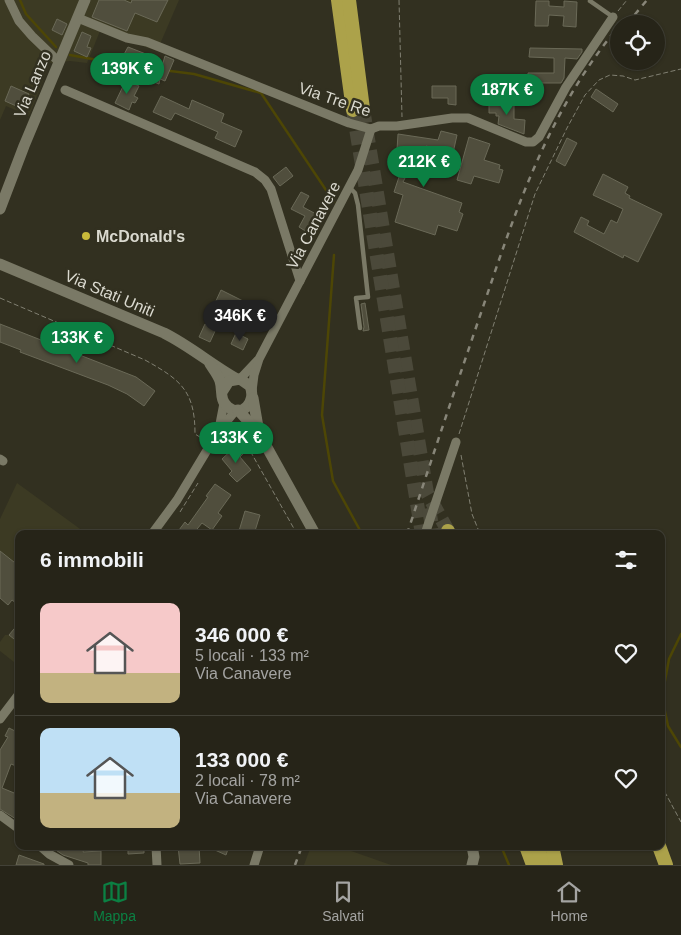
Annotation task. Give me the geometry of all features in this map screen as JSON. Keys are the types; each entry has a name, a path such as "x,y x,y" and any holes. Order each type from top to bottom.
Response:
{"highway":[{"path":"338,0 358,109 349,0"},
{"path":"527,850 533,865"},
{"path":"538,850 545,865"},
{"path":"546,850 554,865"},
{"path":"552,850 554,865"},
{"path":"660,850 666,865"}],"street":[{"path":"9,0 19,21 59,62"},
{"name":"Via Lanzo","path":"0,209 24,146 85,0"},
{"name":"Via Tre Re","path":"78,18 126,38 147,42 349,123 371,128 452,118 468,118 526,142 534,142 539,137 566,86 610,21"},
{"path":"65,90 255,172 265,180 271,189 300,282"},
{"name":"Via Canavere","path":"239,379 258,359 300,282 358,170 371,128"},
{"name":"Via Stati Uniti","path":"0,264 164,333 186,345 224,372 239,379"},
{"name":"Via Stati Uniti","path":"204,357 221,383 223,397"},
{"name":"Via Canavere","path":"252,394 258,359"},
{"path":"155,530 215,445 223,388 229,381 239,379 247,382 252,394 259,433"},
{"path":"218,432 237,410 247,406 252,394"},
{"path":"223,397 230,408 237,410 259,433 313,530"},
{"path":"426,530 456,442"},
{"path":"0,719 15,699"},
{"path":"0,815 15,826"},
{"path":"44,850 69,865"},
{"path":"156,850 157,865"},
{"path":"254,865 259,850"},
{"path":"472,865 474,857 473,850"}],"lane":[{"path":"590,1 610,15"},
{"path":"349,188 354,193 358,205 368,297 356,298 360,328"}],"path":[{"path":"399,0 402,125"},
{"path":"615,15 627,0"},
{"path":"478,530 472,514 464,461 456,442 535,194 566,128 585,95 598,80 610,75 623,76 635,80 681,69"},
{"path":"0,298 136,356 165,371 181,385 193,405 195,434 215,445 232,437 244,440 295,530"},
{"path":"177,516 199,482"},
{"path":"665,792 681,822"}],"shaded area":[{"path":"0,0 179,0 157,51 100,31 87,63 70,61 50,63 29,116 6,106 0,120"},
{"path":"17,483 82,530 15,530 15,563 0,551 0,519"},
{"path":"15,628 15,663 0,651 0,642 5,635 9,635"},
{"path":"310,850 348,850 391,865 304,865"}],"building":[{"path":"99,0 124,0 131,3 132,0 168,0 157,22 135,13 127,31 92,17"},
{"path":"536,1 549,1 549,6 564,7 564,1 577,2 576,27 563,26 564,16 549,15 548,26 535,26"},
{"path":"57,19 67,24 62,35 52,30"},
{"path":"82,32 91,36 87,47 91,48 87,57 74,51"},
{"path":"128,47 151,56 147,66 123,62 125,59 122,58"},
{"path":"530,48 582,49 582,52 577,59 565,58 564,78 561,83 528,83 528,73 554,73 554,58 529,57"},
{"path":"165,56 174,60 165,81 160,79 159,84 146,79 150,69 160,73"},
{"path":"126,80 139,86 134,96 138,98 135,103 132,102 129,110 115,103"},
{"path":"11,86 29,94 23,109 5,101"},
{"path":"432,86 456,86 456,105 448,104 448,98 432,98"},
{"path":"596,89 618,104 613,112 591,97"},
{"path":"161,96 189,109 192,100 224,114 221,122 242,131 235,147 215,138 218,132 175,113 171,120 153,112"},
{"path":"489,102 514,103 514,119 525,120 524,134 498,124 499,116 496,116 496,113 489,113"},
{"path":"441,131 457,135 453,153 426,146 424,155 418,153 415,172 409,170 403,182 462,203 459,212 463,214 457,231 438,225 435,235 395,222 403,195 394,192 400,174 395,173 400,151 397,150 398,134 438,140"},
{"path":"469,137 490,144 484,160 500,165 499,169 503,170 499,183 474,176 471,184 457,180"},
{"path":"567,138 577,143 565,166 556,161"},
{"path":"286,167 293,176 280,186 273,177"},
{"path":"603,174 628,187 625,193 630,196 629,198 662,214 638,262 624,255 623,258 574,232 581,217 589,221 587,225 604,234 611,220 617,223 623,209 593,195"},
{"path":"301,192 309,196 303,207 316,214 307,232 299,227 305,216 291,209"},
{"path":"221,290 267,313 261,325 215,303"},
{"path":"365,303 369,330 363,331 361,304"},
{"path":"0,324 136,377 155,391 144,406 127,394 108,385 20,352 21,350 0,342"},
{"path":"205,324 216,329 210,342 199,337"},
{"path":"236,333 248,339 243,350 231,344"},
{"path":"236,446 243,454 240,457 251,470 237,482 229,474 232,471 222,459"},
{"path":"215,484 231,495 218,513 222,516 212,530 202,523 196,530 179,530 185,522 188,525 208,497 206,496"},
{"path":"245,511 260,515 255,530 239,530"},
{"path":"0,551 15,563 15,602 12,600 8,605 0,598"},
{"path":"15,628 15,640 9,635"},
{"path":"9,728 15,731 15,766 11,764 2,788 15,793 15,818 0,809 0,750 8,737 5,736"},
{"path":"56,850 101,851 101,865 88,865 88,863 63,855"},
{"path":"128,850 144,850 144,853 128,854"},
{"path":"178,850 199,850 200,863 180,864"},
{"path":"215,850 228,850 226,855"},
{"path":"19,855 44,864 44,865 16,865"}],"waterway":[{"path":"20,0 26,14 56,47"},
{"path":"70,55 131,66 194,74 261,93 334,202"},
{"path":"334,255 322,415 333,481 360,530"},
{"path":"665,681 669,659 681,634"},
{"path":"665,712 668,726 681,747"},
{"path":"503,850 509,865"}],"tunnel":[{"path":"363,109 427,493 447,530"},
{"path":"353,110 421,530"},
{"path":"429,508 432,530"}],"railway":[{"path":"634,15 647,0"},
{"path":"408,530 496,269 523,196 554,125 594,58 610,38"},
{"path":"295,865 301,850"}],"place":[{"name":"McDonald's","path":"86,236"}]}
